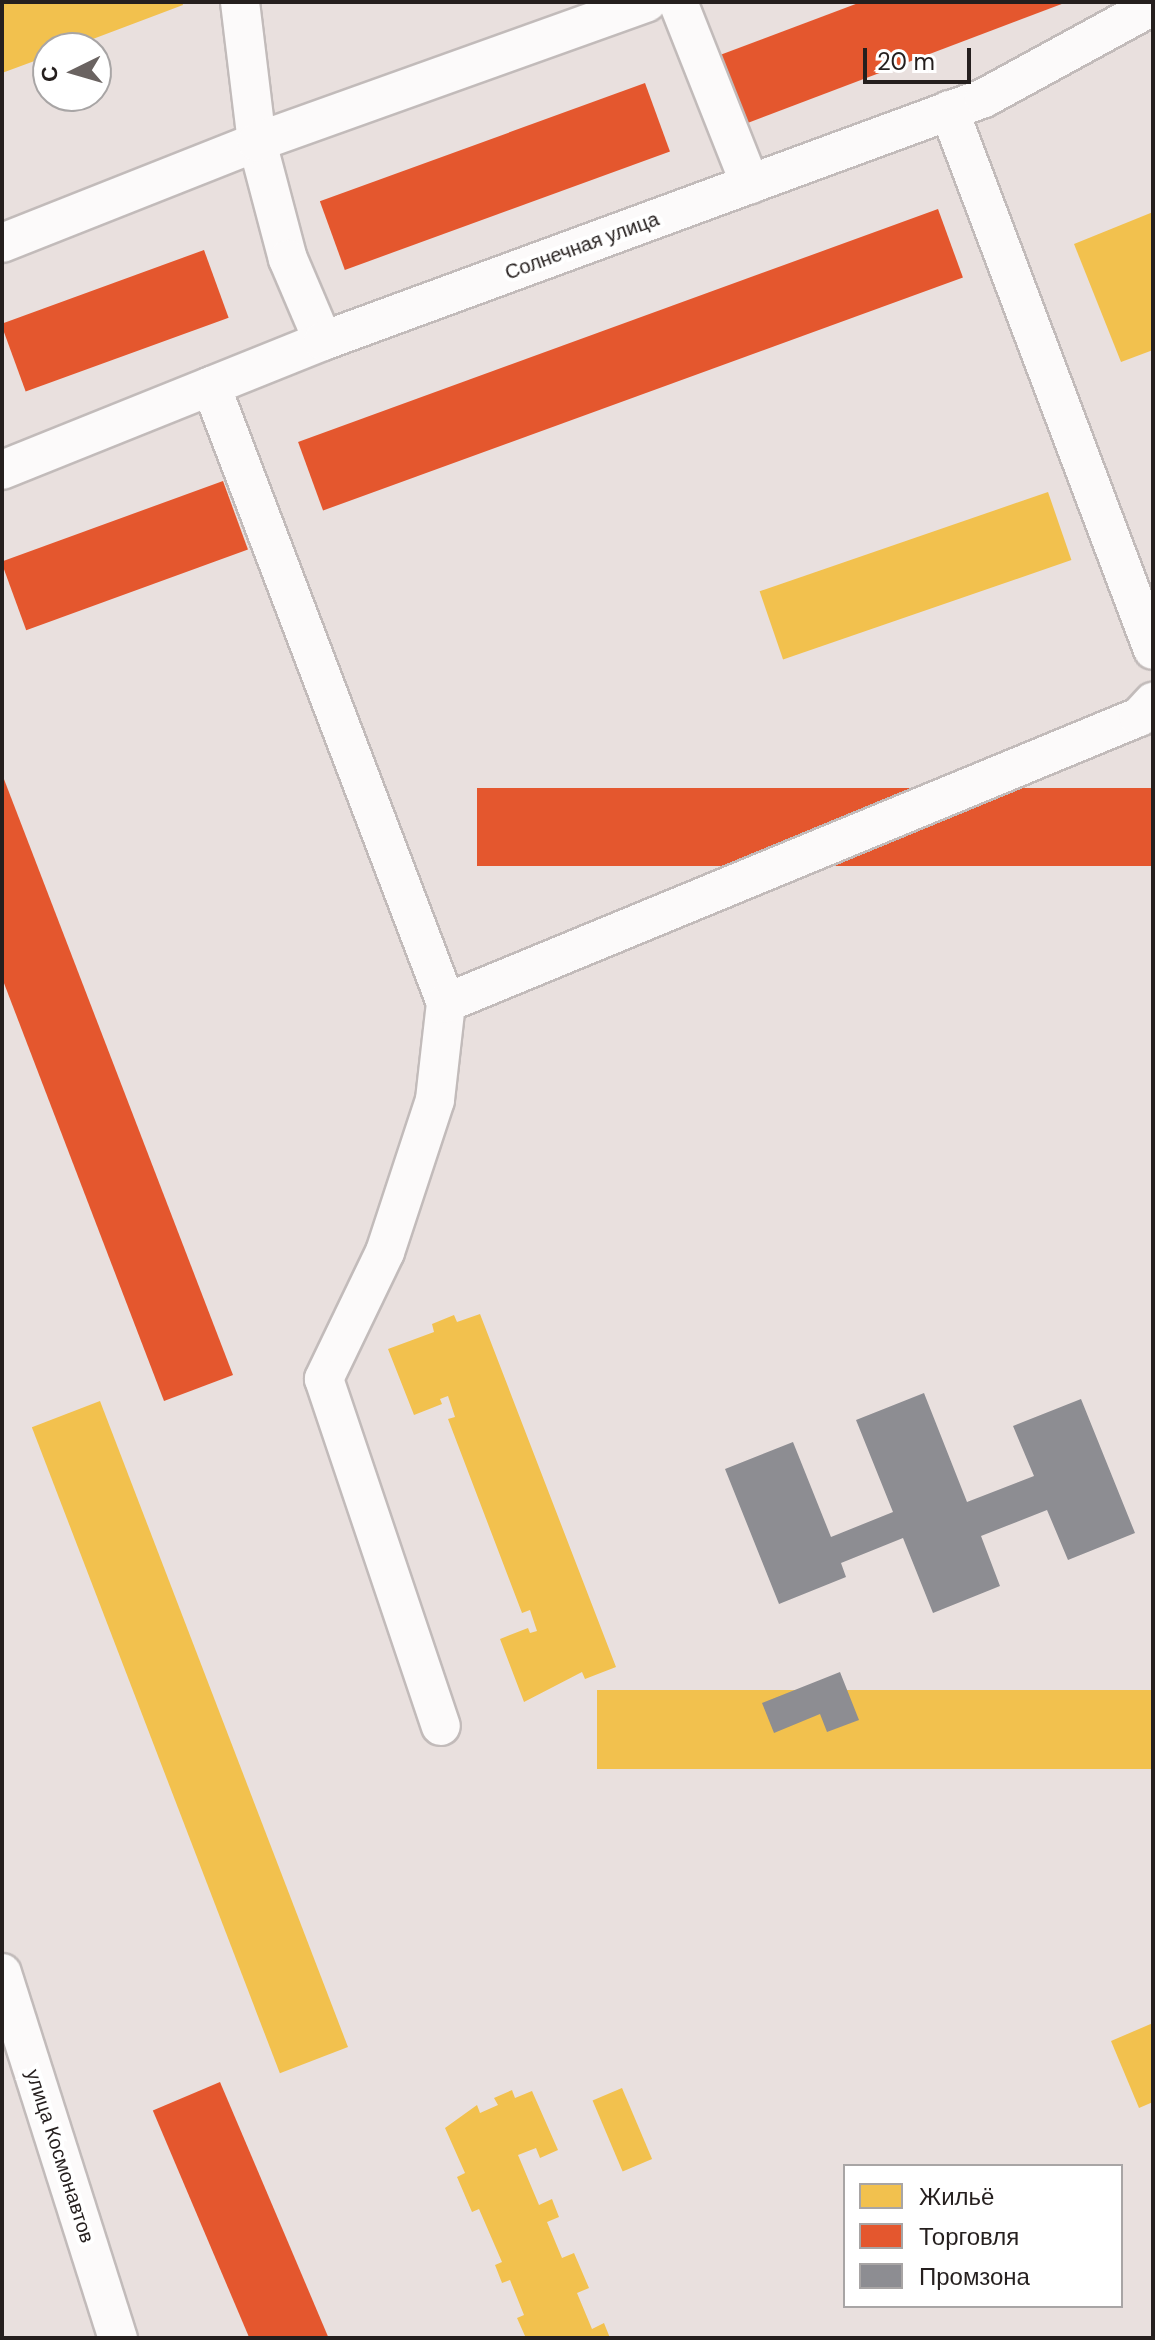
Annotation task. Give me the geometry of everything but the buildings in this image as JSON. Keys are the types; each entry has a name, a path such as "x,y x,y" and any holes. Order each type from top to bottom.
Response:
{"street":[{"path":"240,2 257,142 288,259 323,341"},
{"path":"2,243 257,142 647,2"},
{"path":"678,2 750,184"},
{"name":"Солнечная улица","path":"2,470 323,341 984,98 1153,6"},
{"path":"949,110 1153,650"},
{"path":"211,386 446,1003 435,1100 385,1252 324,1379 441,1726"},
{"path":"446,1003 1139,717 1153,702"},
{"name":"улица Космонавтов","path":"2,1973 118,2338"}]}
